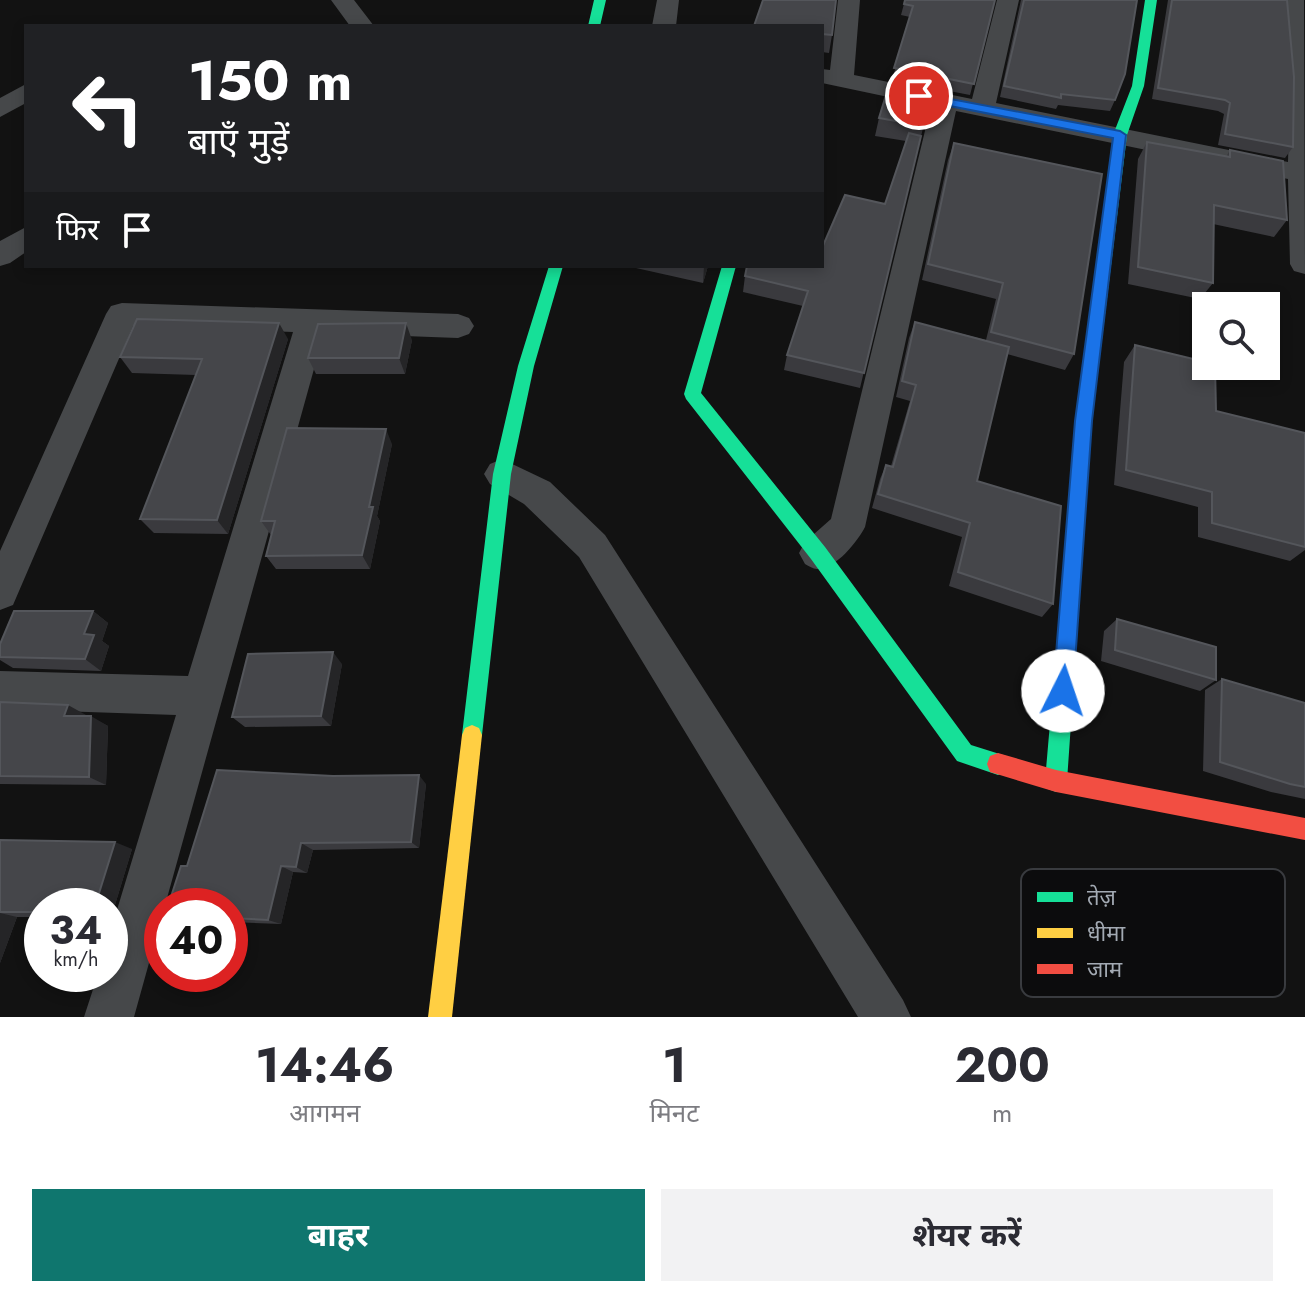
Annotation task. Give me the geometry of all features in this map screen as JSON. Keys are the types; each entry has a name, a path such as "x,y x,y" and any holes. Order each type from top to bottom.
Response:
{"street":[{"path":"342,0 360,24"},
{"path":"594,24 600,0"},
{"path":"664,24 668,0"},
{"path":"849,0 832,78 1303,173"},
{"path":"982,110 1008,0"},
{"path":"1056,781 1084,421 1120,135 1138,86 1151,0"},
{"path":"1293,0 1303,88 1305,264"},
{"path":"0,109 24,93"},
{"path":"818,553 847,527 945,102"},
{"path":"0,256 24,238"},
{"path":"728,268 692,394 818,553 964,754 1056,781 1305,829"},
{"path":"440,1017 502,474 550,277"},
{"path":"0,593 122,314 458,326"},
{"path":"109,1017 312,321"},
{"path":"502,474 537,493 592,546 886,1017"},
{"path":"0,690 203,696"}],"building":[{"path":"763,0 836,0 832,35 824,34 824,24 755,24"},
{"path":"905,0 995,0 974,84 894,68 913,6 904,4"},
{"path":"1024,0 1137,0 1125,74 1115,100 1061,94 1061,98 1004,86"},
{"path":"1172,0 1287,0 1294,77 1293,147 1225,134 1230,103 1225,100 1158,88"},
{"path":"890,82 932,91 924,126 879,118"},
{"path":"909,133 921,136 864,373 787,355 808,291 745,276 747,268 824,268 824,243 845,195 885,204"},
{"path":"1147,142 1230,157 1230,150 1283,161 1287,220 1214,205 1213,283 1138,267"},
{"path":"954,143 1102,174 1074,354 991,332 1003,283 928,264"},
{"path":"137,319 279,323 217,520 140,519 202,359 120,357"},
{"path":"915,322 1009,347 977,481 1061,506 1053,604 958,572 970,523 878,494 886,465 893,467 916,385 902,381"},
{"path":"406,323 399,358 308,358 318,324"},
{"path":"1135,345 1192,359 1192,380 1215,380 1216,411 1305,433 1305,547 1212,523 1212,492 1126,470"},
{"path":"287,428 386,429 362,555 266,556 275,521 261,521"},
{"path":"14,611 93,611 84,634 94,635 85,659 0,657 0,644"},
{"path":"1117,619 1216,647 1216,680 1115,650"},
{"path":"333,652 321,716 232,717 248,654"},
{"path":"1222,679 1305,703 1305,787 1220,762"},
{"path":"0,702 68,705 64,716 91,716 89,777 0,776"},
{"path":"217,770 333,776 419,775 411,842 301,843 296,867 281,866 268,920 248,919 248,888 174,888 181,866 187,866"},
{"path":"0,840 115,842 101,888 24,888 24,912 0,912"}],"traffic: fast":[{"path":"594,24 600,0"},
{"path":"1056,781 1084,421 1120,135 1138,86 1151,0"},
{"path":"472,735 502,474 526,366 555,268"},
{"path":"728,268 692,394 818,553 964,754 998,764"}],"traffic: slow":[{"path":"440,1017 472,735"}],"traffic: jam":[{"path":"998,764 1056,781 1305,829"}],"route":[{"path":"919,96 1120,135 1084,421 1063,691"}]}
